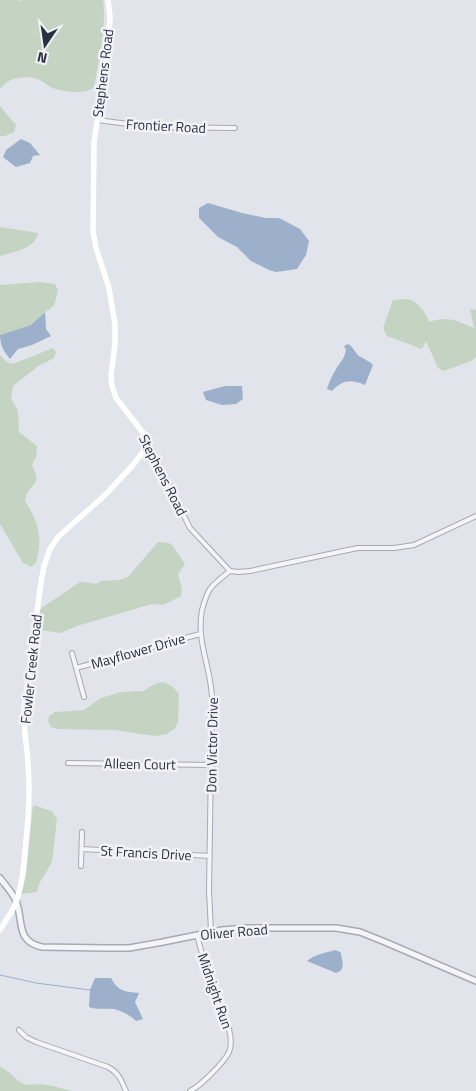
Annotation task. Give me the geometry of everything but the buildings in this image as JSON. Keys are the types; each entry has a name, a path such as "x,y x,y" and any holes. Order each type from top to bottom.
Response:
{"main road":[{"name":"Stephens Road","path":"108,0 110,16 109,35 94,152 93,232 96,248 109,288 115,324 115,344 110,379 113,392 144,434 149,444"},
{"name":"Fowler Creek Road","path":"0,930 14,908 24,869 29,804 24,710 46,557 58,537 105,495 133,465 149,444"}],"street":[{"name":"Frontier Road","path":"97,120 152,128 235,128"},
{"name":"Stephens Road","path":"149,444 187,524 230,571"},
{"path":"230,571 250,571 358,548 408,546 476,516"},
{"name":"Don Victor Drive","path":"211,931 209,891 212,687 200,634 206,596 215,583 230,571"},
{"name":"Mayflower Drive","path":"76,668 200,634"},
{"path":"72,653 84,697"},
{"name":"Alleen Court","path":"68,763 212,765"},
{"path":"81,866 82,832"},
{"name":"St Francis Drive","path":"82,849 210,856"},
{"path":"0,878 16,900"},
{"name":"Oliver Road","path":"16,900 25,937 30,942 42,946 129,948 211,931 246,928 349,929 385,942 476,981"},
{"name":"Midnight Run","path":"190,1091 201,1083 230,1051 231,1039 207,972 197,934"},
{"path":"18,1030 36,1042 108,1066 119,1075 126,1091"}],"green space":[{"path":"0,0 103,0 103,32 94,88 80,92 64,91 53,88 38,79 22,77 7,82 0,89"},
{"path":"0,106 16,125 14,132 5,136 0,136"},
{"path":"0,227 38,233 36,239 28,246 0,256"},
{"path":"41,282 55,284 58,290 54,306 31,325 0,335 0,285"},
{"path":"407,299 413,301 424,312 429,322 447,319 474,328 470,309 476,310 476,357 471,361 444,371 438,368 426,341 422,349 387,336 383,328 393,300"},
{"path":"53,348 56,352 54,358 37,367 13,386 11,398 18,411 19,432 37,446 36,457 32,465 36,481 26,495 25,501 34,516 39,538 36,563 31,567 23,563 0,524 0,355 7,362 13,364"},
{"path":"158,542 169,543 173,546 185,564 178,574 182,589 181,596 163,605 152,604 77,626 60,633 35,629 38,612 43,607 80,582 96,584 101,581 119,580 128,577"},
{"path":"164,682 173,687 179,694 178,722 175,728 167,734 155,736 114,730 58,729 51,727 48,721 49,716 55,712 84,710 101,698 121,692 143,691 157,683"},
{"path":"33,805 52,811 57,819 52,862 39,884 37,892 21,894 26,876"},
{"path":"0,1066 18,1081 27,1085 41,1084 72,1091 0,1091"}],"water":[{"path":"21,139 30,143 40,155 33,156 30,163 16,167 3,157 6,150"},
{"path":"208,203 242,213 266,218 279,218 300,229 309,241 306,255 297,269 276,272 251,261 237,247 218,237 199,218 199,208"},
{"path":"45,312 46,329 51,336 18,349 10,359 3,348 0,335 31,325"},
{"path":"348,344 359,356 373,365 365,385 351,381 343,383 332,391 327,389 333,374 344,356 346,350 344,346"},
{"path":"225,386 242,386 243,399 236,404 222,405 206,400 203,392"},
{"path":"335,950 341,953 343,965 339,972 336,973 307,961 317,955"},
{"path":"95,978 111,978 116,986 122,990 139,993 135,1002 143,1019 136,1021 114,1009 89,1007 90,990"}],"waterway":[{"path":"0,975 36,983 90,990"}]}
